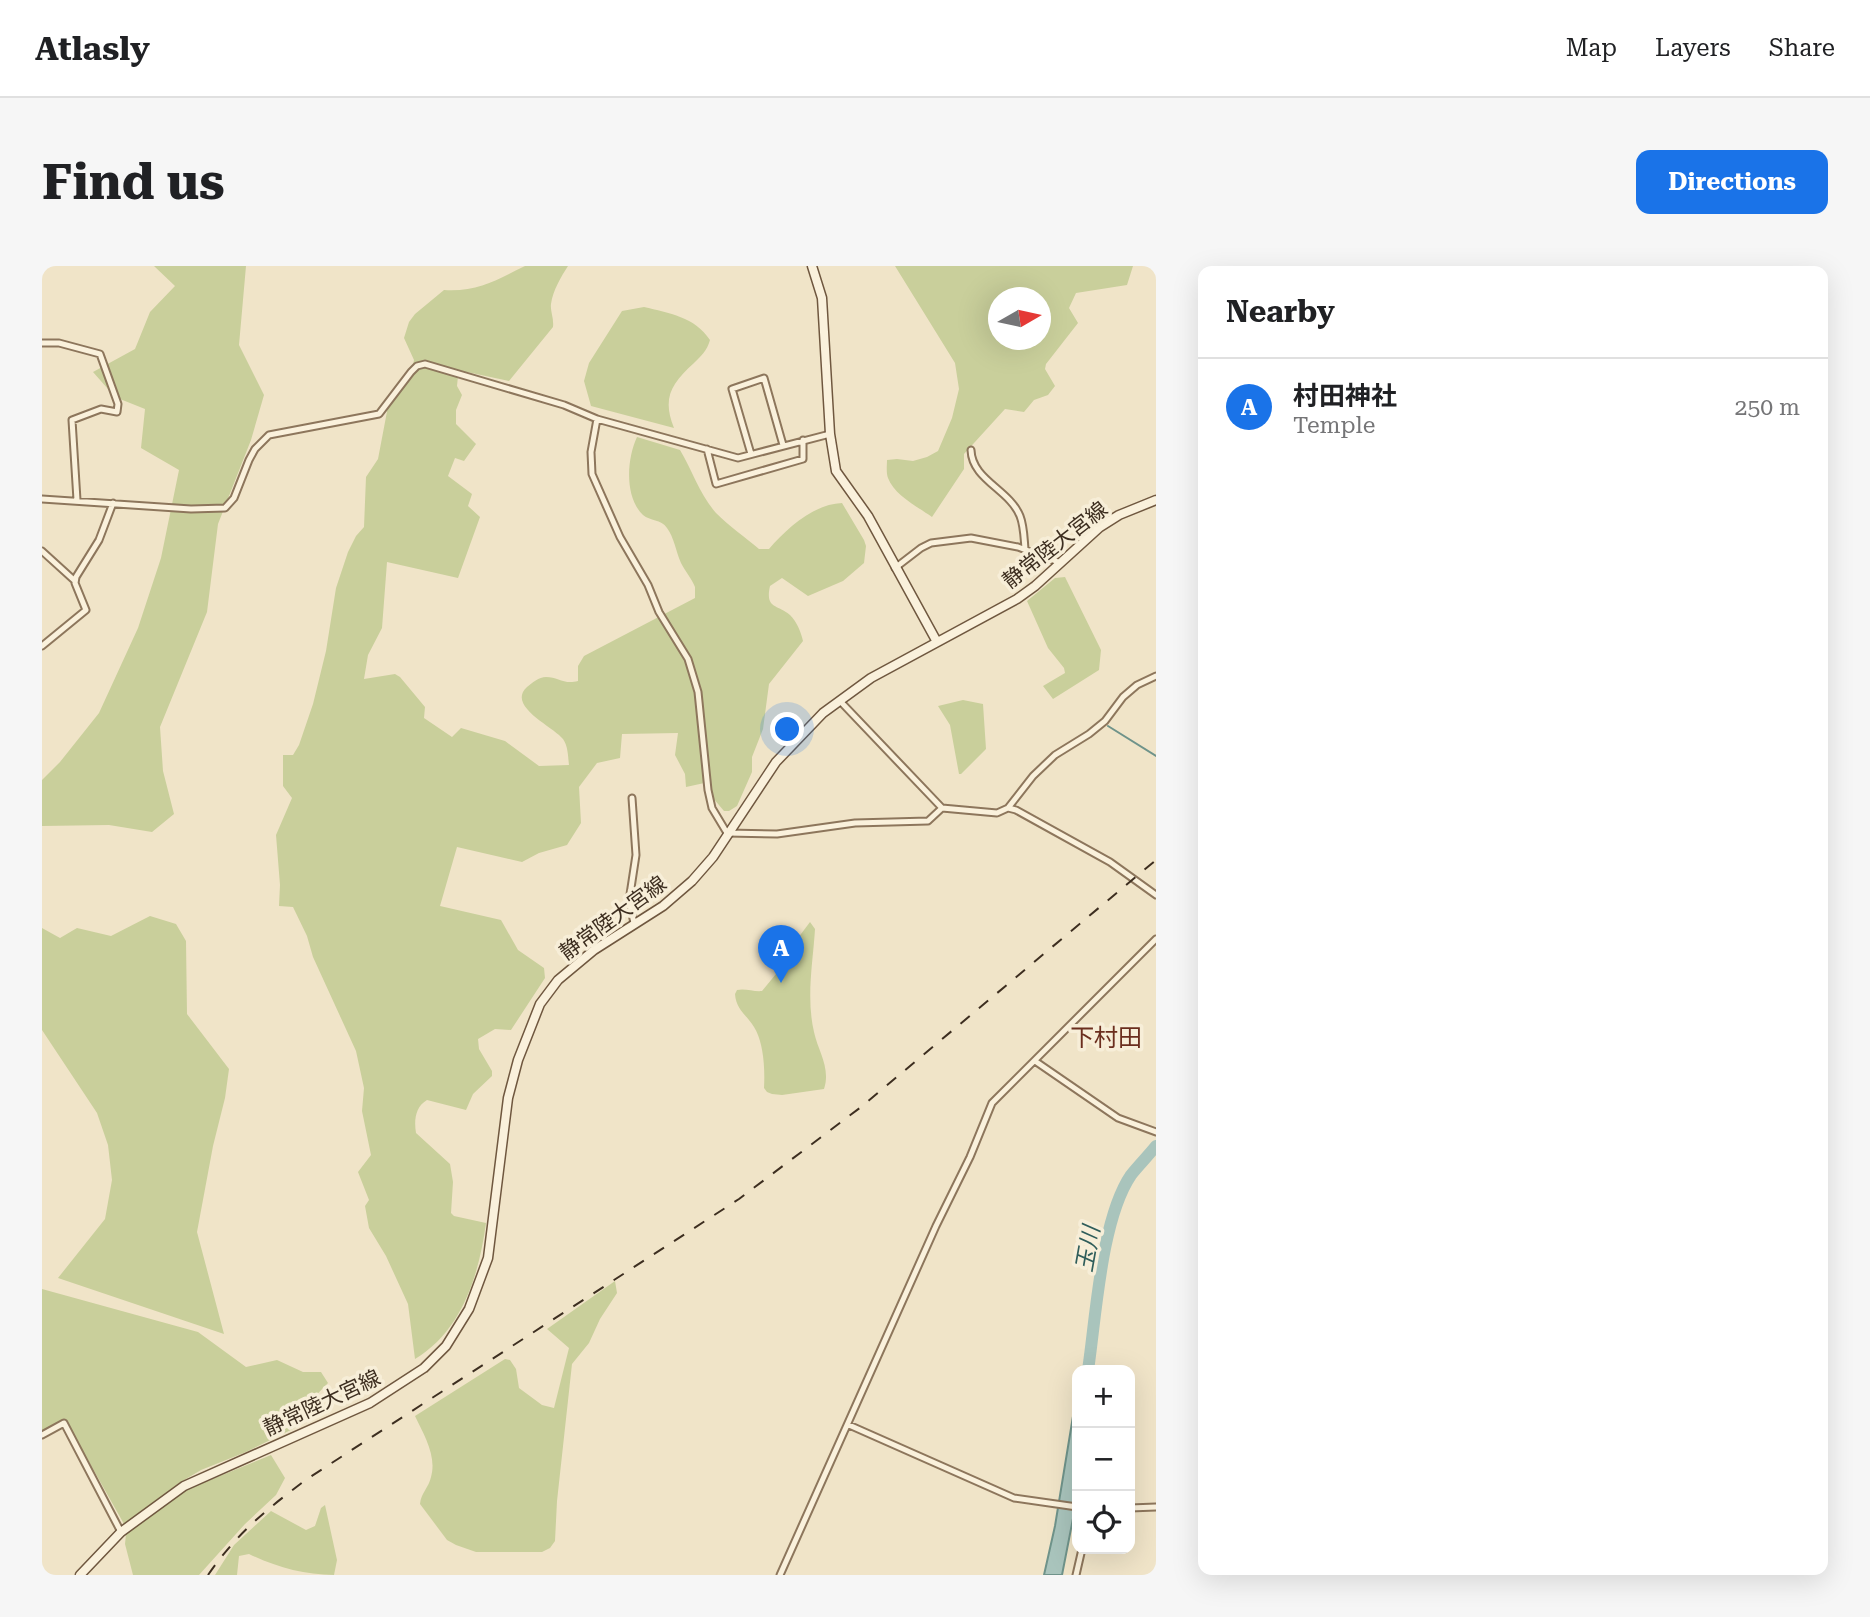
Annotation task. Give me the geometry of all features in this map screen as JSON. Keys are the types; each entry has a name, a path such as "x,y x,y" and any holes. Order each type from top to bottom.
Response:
{"main road":[{"path":"812,266 822,298 830,433 836,471 868,516 937,642"},
{"name":"静常陸大宮線","path":"80,1575 121,1532 184,1486 370,1403 424,1368 446,1346 469,1309 488,1258 508,1098 528,1030 540,1004 558,981 577,963 680,892 713,857 776,762 823,713 871,678 1017,599 1100,527 1156,500"}],"street":[{"path":"42,343 59,343 100,354 118,404 117,412 101,409 72,421 77,500"},
{"path":"42,499 191,509 225,508 234,498 249,460 269,435 379,414 411,372 417,366 425,364 564,405 597,419 738,458 830,433"},
{"path":"751,453 732,389 764,378 783,445"},
{"path":"597,419 591,452 592,474 620,537 648,585 659,612 688,659 698,692 712,808 727,833 777,834 855,823 928,821 942,808"},
{"path":"706,449 716,484 803,459 803,440"},
{"path":"971,450 975,469 1002,494 1020,516 1025,549"},
{"path":"75,581 99,540 113,503"},
{"path":"895,568 921,548 940,542 971,538 1025,549 1061,563"},
{"path":"42,551 75,581 86,610 42,646"},
{"path":"840,701 942,808 996,813 1008,808 1033,776 1055,755 1105,721 1123,697 1137,685 1156,676"},
{"path":"632,798 636,855 629,901 634,923"},
{"path":"1008,808 1110,862 1156,895"},
{"path":"780,1575 992,1102 1156,939"},
{"path":"1035,1061 1118,1118 1156,1132"},
{"path":"42,1436 64,1423 121,1532"},
{"path":"849,1425 990,1490 1014,1498 1072,1506"},
{"path":"1135,1508 1156,1507"},
{"path":"1076,1575 1081,1554"}],"green space":[{"path":"154,266 246,266 239,345 264,395 251,440 218,524 207,612 160,727 163,771 174,814 152,832 109,825 42,826 42,780 99,713 138,628 161,558 179,470 141,448 145,409 115,397 93,372 135,349 150,312 175,286"},
{"path":"525,266 568,266 552,299 553,327 509,381 467,372 458,376 457,386 462,395 456,410 456,424 476,444 464,461 455,458 448,476 472,494 468,506 480,517 458,578 387,562 382,628 368,655 364,679 395,674 400,677 425,707 424,718 452,737 461,728 505,741 539,766 569,765 563,739 534,716 522,701 522,694 527,687 543,677 578,681 578,666 584,656 695,598 695,587 681,563 665,525 643,515 633,498 629,466 637,437 680,450 710,506 759,549 769,549 793,525 811,512 842,503 866,546 864,563 843,581 808,596 782,578 770,586 769,599 792,618 803,641 769,684 763,729 752,757 752,772 737,806 724,811 713,798 709,782 686,787 685,774 675,755 678,733 622,734 620,758 597,763 579,787 581,823 567,845 539,853 522,862 457,847 440,906 501,920 518,950 544,968 545,978 511,1030 495,1029 478,1039 479,1049 492,1071 492,1076 473,1094 466,1110 427,1100 416,1115 416,1133 450,1164 453,1182 451,1213 486,1223 479,1262 466,1300 445,1333 415,1359 408,1304 386,1256 369,1228 365,1206 369,1200 358,1172 371,1155 362,1111 364,1088 356,1051 293,907 279,906 276,835 292,798 283,786 283,755 293,755 299,745 313,704 326,651 336,588 348,552 364,527 366,477 378,459 389,401 413,365 414,360 404,338 409,322 444,290 477,287"},
{"path":"895,266 1133,266 1127,285 1076,293 1069,308 1078,323 1046,364 1045,369 1055,386 1048,395 1034,400 1024,412 1005,409 964,454 964,469 932,517 895,490 887,476 887,460 913,461 938,451 952,418 959,389 955,363"},
{"path":"644,307 689,321 710,340 704,353 679,378 671,392 669,408 674,428 591,406 584,381 589,363 622,311"},
{"path":"1065,577 1101,650 1099,670 1053,699 1043,686 1065,673 1064,668 1048,648 1027,601 1055,578"},
{"path":"963,700 983,704 986,749 959,774 950,725 938,706"},
{"path":"150,916 176,924 186,941 187,1014 229,1069 197,1232 224,1334 58,1278 105,1219 112,1180 108,1145 97,1113 42,1030 42,928 60,938 77,928 111,936"},
{"path":"810,922 815,929 810,1006 826,1081 824,1089 772,1094 764,1088 760,1041 740,1008 735,994 737,990 762,991 776,974 770,953 798,938"},
{"path":"615,1281 617,1293 600,1319 589,1343 572,1364 555,1541 550,1548 542,1552 476,1552 447,1540 420,1504 430,1481 432,1461 429,1446 415,1416 505,1359 510,1360 516,1369 519,1388 542,1405 554,1408 569,1348 547,1329"},
{"path":"42,1289 198,1332 246,1367 277,1360 303,1372 321,1372 328,1383 300,1412 305,1423 246,1452 201,1470 124,1524 66,1421 42,1432"},
{"path":"271,1455 285,1478 276,1495 245,1524 199,1575 133,1575 125,1544 126,1534 188,1489"},
{"path":"325,1505 337,1560 334,1575 290,1569 249,1554 239,1556 237,1575 215,1575 234,1545 271,1511 306,1530 315,1526 321,1508"}],"water":[{"path":"1072,1422 1072,1524 1062,1575 1044,1575"}],"waterway":[{"path":"1108,726 1156,756"},
{"name":"玉川","path":"1089,1365 1101,1269 1113,1217 1131,1175 1156,1146"}],"railway":[{"path":"208,1575 253,1522 307,1479 739,1199 861,1107 1156,860"}],"place":[{"name":"村田神社","path":"781,983"}],"district":[{"name":"下村田","path":"1106,1038"}]}
